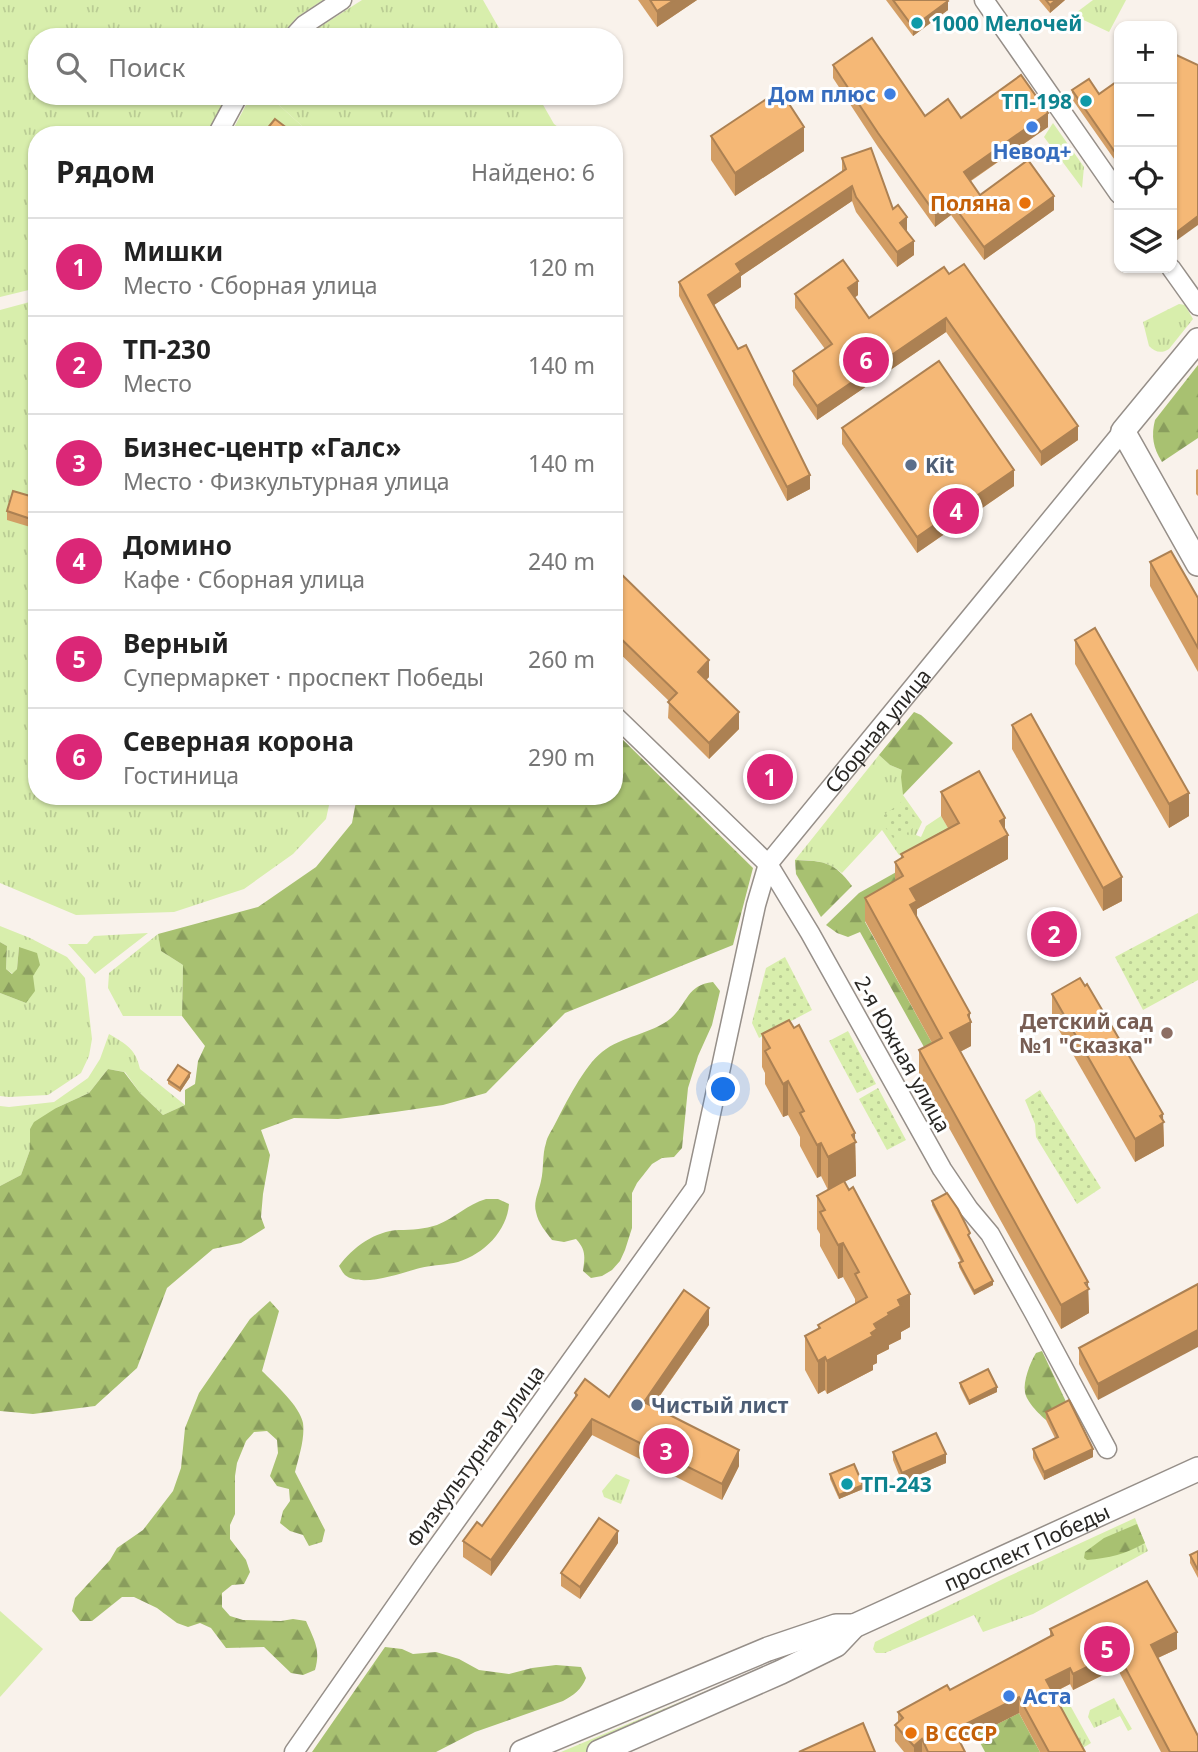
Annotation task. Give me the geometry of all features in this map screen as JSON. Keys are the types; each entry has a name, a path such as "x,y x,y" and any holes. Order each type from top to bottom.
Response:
{"street":[{"path":"301,28 342,0"},
{"path":"984,0 1114,187"},
{"path":"221,126 233,105"},
{"path":"1175,273 1198,306"},
{"name":"Сборная улица","path":"695,1188 768,864 1198,341"},
{"path":"1123,431 1198,564"},
{"name":"2-я Южная улица","path":"623,724 768,864 810,933 942,1169 989,1234 1107,1449"},
{"name":"Физкультурная улица","path":"294,1752 425,1564 695,1188"},
{"name":"проспект Победы","path":"599,1752 781,1672 836,1646 854,1626 1198,1469"},
{"name":"проспект Победы","path":"522,1752 768,1649 835,1626 854,1626"}],"green space":[{"path":"0,0 323,0 297,17 288,28 28,28 28,105 223,105 211,126 28,126 28,290 0,297"},
{"path":"362,0 483,0 499,28 318,28"},
{"path":"1093,0 1126,0 1109,32 1073,15"},
{"path":"246,105 279,105 302,126 235,126"},
{"path":"279,105 543,105 557,126 302,126"},
{"path":"1053,123 1084,167 1082,188 1044,137"},
{"path":"28,302 28,805 329,805 326,819 293,854 244,889 174,912 76,915 0,883 0,310"},
{"path":"1179,304 1185,305 1193,319 1169,349 1161,352 1154,350 1149,346 1143,322"},
{"path":"1198,365 1198,438 1162,462 1154,442 1155,420"},
{"path":"914,712 953,743 903,795 902,770 890,765 879,755"},
{"path":"623,740 753,868 733,945 565,1013 486,1093 443,1105 395,1112 338,1119 294,1118 261,1130 270,1155 261,1217 265,1228 241,1243 213,1249 167,1288 137,1368 95,1406 33,1414 0,1411 0,1186 21,1175 30,1150 30,1129 34,1122 56,1108 89,1093 108,1069 124,1072 140,1093 163,1115 185,1105 185,1090 195,1084 198,1061 205,1046 182,1016 183,965 161,951 158,934 258,907 316,867 352,823 355,805 623,805"},
{"path":"879,755 890,765 902,770 903,795 922,822 916,835 921,837 926,826 941,816 953,836 904,856 899,855 882,830 842,873 820,862 795,860"},
{"path":"904,800 919,823 896,842 879,819"},
{"path":"795,860 828,864 840,872 852,886 821,917 796,874"},
{"path":"907,866 865,922 942,1061 934,1065 860,932 848,937 826,925 859,893"},
{"path":"1198,913 1198,980 1143,1010 1115,957"},
{"path":"0,926 67,957 85,978 92,1039 89,1056 81,1073 48,1095 0,1096 0,993 26,1003 19,947 17,969 13,974 6,969 7,946 0,942"},
{"path":"148,933 95,974 68,944 87,944 94,936"},
{"path":"158,934 161,951 183,965 182,1016 123,1016 108,988 109,973"},
{"path":"0,942 7,946 6,969 12,974 17,969 19,947 37,953 40,965 33,976 35,991 26,1003 0,993"},
{"path":"785,957 812,1010 759,1038 752,1023 766,968"},
{"path":"713,982 720,991 712,1025 688,1088 682,1148 674,1157 662,1158 652,1164 637,1183 632,1193 632,1228 620,1261 602,1276 591,1278 583,1271 584,1254 576,1239 564,1242 552,1240 537,1216 536,1200 547,1138 576,1085 595,1058 618,1042 670,1019 692,991"},
{"path":"848,1031 876,1084 857,1093 829,1041"},
{"path":"109,1034 129,1048 136,1056 140,1069 185,1105 163,1115 140,1093 125,1072 108,1069 89,1093 56,1108 30,1129 30,1150 21,1175 0,1186 0,1106 54,1102 88,1078 100,1059"},
{"path":"878,1088 906,1140 887,1150 859,1099"},
{"path":"1040,1090 1101,1188 1077,1204 1036,1137 1035,1124 1025,1100"},
{"path":"486,1199 498,1199 509,1204 507,1214 492,1240 468,1258 371,1280 352,1279 345,1275 339,1266 351,1252 381,1233 437,1225"},
{"path":"270,1301 279,1311 262,1371 286,1395 301,1416 303,1435 295,1472 325,1530 322,1542 309,1546 303,1535 290,1531 280,1523 283,1511 290,1501 289,1489 277,1486 270,1476 278,1453 277,1440 267,1431 254,1432 246,1441 237,1463 235,1514 230,1525 230,1539 246,1560 250,1572 244,1584 232,1585 222,1593 222,1607 230,1616 243,1620 306,1621 316,1645 317,1656 315,1670 303,1675 291,1673 264,1647 226,1648 211,1628 200,1623 188,1627 177,1623 157,1608 134,1597 122,1597 92,1621 80,1621 72,1611 75,1598 110,1560 117,1548 143,1530 173,1491 181,1468 185,1428 199,1393 250,1319"},
{"path":"1042,1351 1069,1408 1046,1420 1030,1403 1025,1388 1031,1362 1036,1353"},
{"path":"616,1474 630,1480 621,1504 604,1497 602,1491"},
{"path":"1135,1518 1148,1551 1033,1614 983,1632 974,1615 885,1653 876,1653 873,1649 875,1642"},
{"path":"1137,1524 1145,1543 1110,1557 1087,1560 1084,1558 1085,1552 1104,1538"},
{"path":"0,1611 43,1649 0,1697"},
{"path":"385,1647 402,1649 413,1654 436,1652 459,1659 479,1670 509,1674 556,1665 581,1667 586,1678 577,1692 563,1701 475,1732 436,1752 312,1752"},
{"path":"769,1667 590,1752 561,1752"},
{"path":"1061,1689 1091,1743 1076,1752 1046,1696"},
{"path":"1114,1698 1132,1729 1128,1731 1120,1716 1094,1728 1088,1717 1090,1710"},
{"path":"1019,1713 1040,1752 985,1752 976,1735"}],"building":[{"path":"650,0 674,0 657,11"},
{"path":"893,0 947,0 948,1 913,27"},
{"path":"872,38 925,116 948,99 961,118 1021,75 1048,113 964,172 980,195 1028,160 1054,196 984,247 951,202 935,213 833,65"},
{"path":"1177,55 1198,65 1198,216 1177,232"},
{"path":"1089,79 1099,94 1114,84 1114,151 1072,90"},
{"path":"780,90 804,127 735,173 711,136"},
{"path":"275,119 284,126 269,126"},
{"path":"871,148 893,209 898,205 907,217 900,223 914,241 897,252 856,197 852,186 736,264 741,272 708,295 738,349 746,345 810,475 787,487 679,282 846,169 842,158"},
{"path":"843,260 858,281 848,288 869,318 944,267 949,274 964,264 1078,426 1041,452 946,318 817,406 793,371 832,344 795,294"},
{"path":"939,361 1014,470 917,537 842,428"},
{"path":"13,491 28,495 28,518 7,511"},
{"path":"1171,551 1198,598 1198,648 1150,562"},
{"path":"623,576 709,660 698,672 739,712 709,743 668,702 677,693 623,641"},
{"path":"1095,628 1189,793 1169,804 1075,640"},
{"path":"1031,714 1122,877 1103,888 1012,725"},
{"path":"979,771 1005,818 1000,821 1008,835 910,889 917,901 910,905 970,1013 968,1015 971,1022 950,1033 1088,1282 1085,1283 1089,1289 1061,1305 919,1050 942,1038 865,898 903,876 895,862 903,857 901,854 959,823 941,792"},
{"path":"1057,919 1064,933 1051,940 1043,927"},
{"path":"1080,978 1085,986 1087,984 1163,1114 1160,1116 1164,1122 1135,1139 1052,994"},
{"path":"789,1020 794,1028 799,1025 855,1133 852,1135 856,1142 828,1157 821,1143 817,1145 800,1113 804,1111 788,1081 783,1084 765,1051 770,1048 762,1034"},
{"path":"178,1065 190,1073 180,1088 168,1080"},
{"path":"844,1181 849,1190 853,1187 910,1294 898,1300 901,1306 874,1324 877,1329 871,1333 873,1336 827,1361 825,1357 818,1361 805,1336 820,1328 818,1325 867,1297 855,1274 859,1272 843,1243 838,1245 820,1212 825,1210 817,1196"},
{"path":"947,1193 958,1209 970,1233 968,1235 993,1281 974,1291 959,1263 963,1261 932,1201"},
{"path":"1198,1284 1198,1330 1098,1384 1079,1348"},
{"path":"684,1290 709,1308 644,1402 739,1450 722,1484 592,1419 491,1560 463,1541 477,1522 482,1526 577,1395 575,1393 585,1379 609,1397"},
{"path":"988,1369 997,1387 969,1401 960,1383"},
{"path":"1069,1400 1093,1449 1044,1472 1033,1449 1058,1437 1046,1412"},
{"path":"936,1433 946,1454 902,1473 893,1452"},
{"name":"ТП-243","path":"854,1464 863,1485 839,1495 830,1474"},
{"path":"599,1518 618,1531 580,1587 561,1573"},
{"path":"1198,1551 1198,1570 1190,1555"},
{"path":"1147,1581 1177,1632 1151,1645 1198,1736 1198,1752 1170,1752 1117,1652 1073,1674 1070,1668 1046,1680 1085,1752 1049,1752 1019,1697 954,1730 965,1752 928,1752 922,1739 914,1746 895,1725 903,1718 898,1712 947,1685 950,1690 1053,1635 1050,1629"},
{"path":"863,1723 875,1752 799,1752"}],"place":[{"name":"1000 Мелочей","path":"917,23"},
{"name":"Дом плюс","path":"890,94"},
{"name":"ТП-198","path":"1086,101"},
{"name":"Невод+","path":"1032,127"},
{"name":"Поляна","path":"1025,203"},
{"name":"Северная корона","path":"866,360"},
{"name":"Kit","path":"911,465"},
{"name":"Домино","path":"956,511"},
{"name":"Мишки","path":"770,777"},
{"name":"ТП-230","path":"1054,934"},
{"name":"Детский сад №1 \"Сказка\"","path":"1167,1033"},
{"name":"Чистый лист","path":"637,1405"},
{"name":"Бизнес-центр «Галс»","path":"666,1451"},
{"name":"ТП-243","path":"847,1484"},
{"name":"Верный","path":"1107,1649"},
{"name":"Аста","path":"1009,1696"},
{"name":"В СССР","path":"911,1733"}]}
